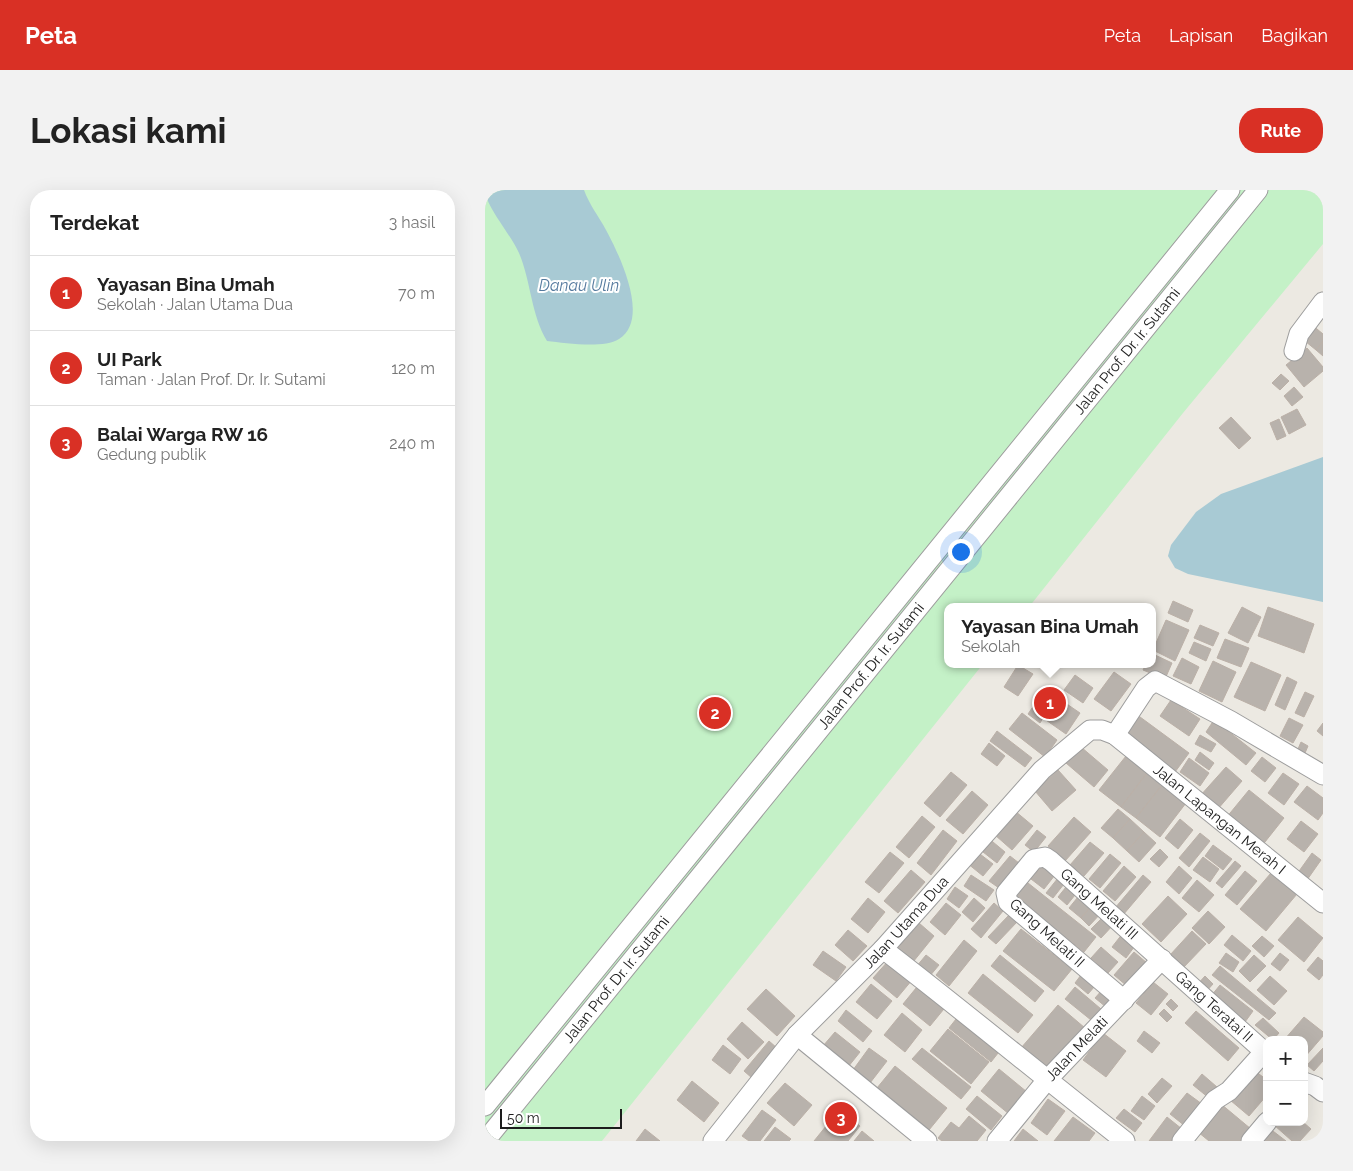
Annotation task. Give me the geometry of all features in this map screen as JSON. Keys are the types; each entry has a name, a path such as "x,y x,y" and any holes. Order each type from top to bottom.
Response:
{"street":[{"name":"Jalan Prof. Dr. Ir. Sutami","path":"485,1106 1230,190"},
{"name":"Jalan Prof. Dr. Ir. Sutami","path":"485,1141 1258,190"},
{"path":"1295,351 1299,334 1323,302"},
{"path":"1115,735 1146,688 1155,681 1231,721 1323,776"},
{"name":"Jalan Utama Dua","path":"713,1141 797,1035 883,949 1042,770 1090,730 1101,730 1115,735"},
{"name":"Jalan Lapangan Merah I","path":"1115,735 1323,903"},
{"name":"Gang Melati III","path":"1034,859 1045,857 1051,861 1162,959"},
{"name":"Gang Melati II","path":"1034,859 1006,893 1008,902 1124,1000"},
{"path":"883,949 978,1022 1047,1080 1125,1141"},
{"name":"Jalan Melati","path":"997,1141 1047,1080 1162,959"},
{"name":"Gang Teratai II","path":"1162,959 1263,1051"},
{"path":"797,1035 927,1141"},
{"path":"1182,1141 1215,1100 1229,1091 1263,1055"},
{"path":"1308,1084 1323,1092"},
{"path":"1251,1141 1264,1126"}],"green space":[{"path":"485,190 1323,190 1323,244 1183,413 1032,603 944,603 944,668 980,668 602,1141 485,1141"}],"water":[{"name":"Danau Ulin","path":"485,190 584,190 612,241 629,286 632,317 628,330 619,339 594,345 547,341 534,309 519,253 489,204"},
{"path":"1323,457 1323,602 1188,574 1175,568 1168,556 1171,545 1196,512 1221,494"}],"building":[{"path":"1311,324 1323,334 1323,341 1316,350 1300,337"},
{"path":"1323,341 1323,356 1316,350"},
{"path":"1307,348 1323,367 1323,371 1304,387 1286,365"},
{"path":"1281,374 1289,381 1280,390 1272,383"},
{"path":"1294,387 1303,397 1292,406 1284,396"},
{"path":"1297,409 1306,425 1289,434 1281,417"},
{"path":"1231,417 1251,438 1239,449 1219,428"},
{"path":"1279,419 1286,436 1277,440 1270,423"},
{"path":"1173,601 1193,610 1188,622 1168,613"},
{"path":"1242,607 1261,617 1248,643 1228,633"},
{"path":"1268,607 1314,624 1304,653 1258,636"},
{"path":"1166,620 1189,630 1175,661 1156,652 1156,643"},
{"path":"1200,625 1219,633 1213,646 1194,638"},
{"path":"1225,639 1249,648 1241,667 1217,658"},
{"path":"1194,642 1211,649 1206,661 1189,653"},
{"path":"1156,655 1172,663 1165,679 1143,670 1144,668 1156,668"},
{"path":"1182,658 1199,667 1191,684 1173,676"},
{"path":"1213,661 1236,672 1222,702 1199,691"},
{"path":"1251,662 1281,675 1265,711 1234,697"},
{"path":"1016,668 1023,668 1033,674 1018,696 1004,687"},
{"path":"1114,672 1131,684 1111,711 1094,699"},
{"path":"1075,675 1093,688 1083,703 1064,690"},
{"path":"1287,677 1297,682 1285,710 1275,705"},
{"path":"1045,689 1080,713 1066,734 1043,718 1040,723 1028,714"},
{"path":"1305,692 1314,696 1304,717 1295,713"},
{"path":"1171,700 1200,719 1189,736 1160,716"},
{"path":"1022,713 1057,740 1045,757 1009,729"},
{"path":"1136,714 1189,753 1175,772 1122,732"},
{"path":"1289,718 1303,725 1293,743 1280,736"},
{"path":"1214,720 1256,753 1246,765 1206,732"},
{"path":"1323,723 1323,736 1317,731"},
{"path":"997,731 1032,758 1025,767 990,741"},
{"path":"1200,735 1216,744 1211,752 1195,744"},
{"path":"1301,742 1308,746 1305,753 1298,749"},
{"path":"989,743 1005,756 997,766 981,754"},
{"path":"1081,747 1108,770 1094,787 1066,763"},
{"path":"1200,752 1214,763 1209,770 1195,760"},
{"path":"1126,756 1147,773 1121,807 1099,790"},
{"path":"1262,757 1276,768 1265,782 1251,771"},
{"path":"1189,758 1209,773 1200,786 1180,772"},
{"path":"1226,767 1242,781 1217,810 1200,796"},
{"path":"1058,770 1076,790 1052,811 1035,791"},
{"path":"951,772 967,785 940,817 924,803"},
{"path":"1147,773 1162,785 1136,818 1121,807"},
{"path":"1283,773 1299,784 1284,805 1268,793"},
{"path":"1162,785 1186,803 1160,837 1136,818"},
{"path":"1307,786 1323,798 1323,813 1318,820 1294,802"},
{"path":"1249,790 1284,818 1261,847 1226,818"},
{"path":"972,791 988,805 963,834 946,820"},
{"path":"1118,809 1130,819 1113,838 1101,828"},
{"path":"1015,811 1033,826 1012,850 995,835"},
{"path":"922,816 935,827 909,858 896,847"},
{"path":"1074,817 1091,832 1065,861 1048,846"},
{"path":"1130,819 1144,832 1127,851 1113,838"},
{"path":"1180,819 1193,830 1178,849 1165,838"},
{"path":"1301,821 1318,834 1304,852 1287,839"},
{"path":"943,830 957,841 931,875 917,863"},
{"path":"1037,830 1046,837 1034,852 1025,845"},
{"path":"1144,832 1156,843 1139,862 1127,851"},
{"path":"1200,833 1210,841 1189,867 1179,858"},
{"path":"987,837 1005,852 997,863 978,848"},
{"path":"1090,842 1104,853 1084,876 1070,865"},
{"path":"1213,845 1232,859 1223,870 1205,856"},
{"path":"1160,849 1168,857 1159,867 1150,859"},
{"path":"976,851 993,864 983,876 967,863"},
{"path":"890,852 904,863 879,893 865,882"},
{"path":"1312,853 1321,860 1307,880 1297,874"},
{"path":"1110,854 1121,863 1100,888 1089,879"},
{"path":"1010,856 1019,863 999,888 989,881"},
{"path":"1203,857 1219,869 1210,882 1193,870"},
{"path":"1235,861 1241,866 1222,888 1216,883"},
{"path":"1043,865 1055,875 1044,889 1031,879"},
{"path":"1124,866 1136,877 1115,901 1103,891"},
{"path":"1179,866 1192,878 1179,894 1166,882"},
{"path":"911,870 925,882 898,913 884,901"},
{"path":"1245,871 1257,881 1237,905 1225,895"},
{"path":"1271,873 1297,894 1266,931 1240,909"},
{"path":"971,875 994,890 986,901 964,886"},
{"path":"1143,875 1151,882 1123,915 1115,908"},
{"path":"1058,878 1064,884 1053,898 1046,893"},
{"path":"1023,879 1096,937 1084,952 1011,894"},
{"path":"1197,880 1214,895 1199,912 1182,898"},
{"path":"1070,882 1079,890 1067,905 1058,897"},
{"path":"955,887 968,896 959,908 947,899"},
{"path":"1082,892 1094,903 1081,918 1069,908"},
{"path":"1168,896 1187,914 1161,942 1142,924"},
{"path":"868,898 885,912 868,933 851,919"},
{"path":"974,898 985,908 973,922 962,912"},
{"path":"946,903 961,915 945,935 930,922"},
{"path":"994,903 1003,911 981,938 971,929"},
{"path":"1094,903 1103,911 1089,926 1081,918"},
{"path":"1208,911 1225,927 1209,944 1192,928"},
{"path":"1106,914 1115,923 1101,938 1091,929"},
{"path":"1009,915 1017,922 996,944 988,937"},
{"path":"1298,917 1323,938 1304,962 1278,940"},
{"path":"919,923 934,936 913,962 897,949"},
{"path":"1021,929 1072,969 1054,991 1003,951"},
{"path":"848,930 867,946 853,961 835,945"},
{"path":"1192,931 1206,944 1183,968 1170,955"},
{"path":"1123,933 1137,943 1126,958 1112,947"},
{"path":"1232,935 1251,951 1243,961 1224,945"},
{"path":"1262,936 1274,946 1264,957 1252,946"},
{"path":"964,940 977,951 949,986 936,975"},
{"path":"1101,947 1118,962 1108,973 1091,958"},
{"path":"823,951 846,967 836,981 813,965"},
{"path":"1134,952 1147,963 1127,986 1114,975"},
{"path":"1226,953 1239,962 1233,972 1219,963"},
{"path":"1280,953 1289,960 1280,971 1271,964"},
{"path":"926,955 939,965 929,977 916,967"},
{"path":"1000,955 1044,991 1035,1002 991,966"},
{"path":"1254,955 1266,966 1250,982 1239,971"},
{"path":"1318,957 1323,961 1323,975 1319,980 1307,970"},
{"path":"889,960 912,980 897,998 873,978"},
{"path":"1220,966 1276,1013 1269,1020 1212,975"},
{"path":"983,974 1033,1015 1018,1033 968,993"},
{"path":"1081,975 1095,986 1088,994 1075,983"},
{"path":"1205,976 1213,984 1204,994 1196,986"},
{"path":"1270,976 1287,991 1274,1005 1257,990"},
{"path":"921,982 948,1004 930,1026 903,1004"},
{"path":"1153,982 1168,994 1151,1015 1136,1003"},
{"path":"871,984 892,1001 877,1019 856,1002"},
{"path":"1220,985 1253,1011 1245,1022 1211,996"},
{"path":"1075,987 1101,1009 1091,1020 1065,999"},
{"path":"766,989 795,1016 777,1036 747,1009"},
{"path":"1103,989 1113,998 1106,1007 1095,998"},
{"path":"1171,999 1178,1006 1173,1011 1166,1004"},
{"path":"1058,1005 1085,1028 1048,1070 1021,1048"},
{"path":"1164,1009 1172,1017 1167,1022 1159,1014"},
{"path":"846,1010 872,1031 863,1042 838,1021"},
{"path":"1196,1011 1239,1048 1228,1061 1185,1023"},
{"path":"902,1013 922,1030 905,1052 884,1035"},
{"path":"960,1014 1002,1048 991,1062 949,1028"},
{"path":"1304,1017 1323,1032 1323,1036 1308,1053 1308,1036 1287,1036"},
{"path":"1263,1018 1279,1033 1276,1036 1268,1036 1255,1025"},
{"path":"742,1022 764,1042 748,1059 727,1039"},
{"path":"948,1029 989,1062 971,1084 930,1051"},
{"path":"1144,1031 1160,1043 1152,1053 1137,1041"},
{"path":"835,1032 860,1052 848,1067 823,1046"},
{"path":"1103,1033 1126,1051 1106,1077 1083,1060"},
{"path":"769,1041 777,1048 752,1078 744,1071"},
{"path":"723,1045 741,1059 730,1074 712,1060"},
{"path":"869,1048 887,1061 870,1083 853,1070"},
{"path":"922,1048 971,1087 961,1099 912,1059"},
{"path":"1323,1048 1323,1061 1314,1071 1308,1064"},
{"path":"895,1066 947,1108 929,1130 877,1088"},
{"path":"999,1069 1027,1092 1009,1114 981,1091"},
{"path":"1255,1071 1263,1077 1263,1100 1249,1116 1230,1100"},
{"path":"1202,1074 1217,1087 1209,1098 1193,1085"},
{"path":"1162,1078 1172,1086 1157,1103 1148,1094"},
{"path":"692,1081 719,1103 704,1122 677,1100"},
{"path":"785,1083 812,1105 794,1126 767,1103"},
{"path":"1187,1093 1202,1104 1185,1126 1170,1114"},
{"path":"977,1096 1002,1116 991,1130 966,1109"},
{"path":"1142,1096 1155,1106 1144,1120 1131,1111"},
{"path":"1048,1099 1065,1111 1047,1135 1031,1123"},
{"path":"1221,1104 1251,1129 1240,1141 1209,1141 1198,1132"},
{"path":"1124,1109 1142,1123 1135,1132 1116,1118"},
{"path":"762,1110 776,1120 760,1141 749,1141 742,1136"},
{"path":"839,1110 860,1126 848,1141 814,1141"},
{"path":"969,1116 986,1130 977,1141 942,1141 938,1138 951,1122 959,1128"},
{"path":"1073,1117 1095,1133 1089,1141 1054,1141"},
{"path":"1167,1117 1182,1129 1173,1141 1149,1141"},
{"path":"1275,1126 1308,1126 1311,1129 1300,1141 1292,1141"},
{"path":"775,1127 791,1139 789,1141 764,1141"},
{"path":"1269,1128 1286,1141 1258,1141"},
{"path":"645,1129 660,1141 636,1141"},
{"path":"1023,1129 1038,1141 1014,1141"},
{"path":"862,1131 874,1141 854,1141"},
{"path":"1323,1132 1323,1141 1316,1141"}],"place":[{"name":"Yayasan Bina Umah","path":"1050,703"},
{"name":"UI Park","path":"715,713"},
{"name":"Balai Warga RW 16","path":"841,1118"}]}
